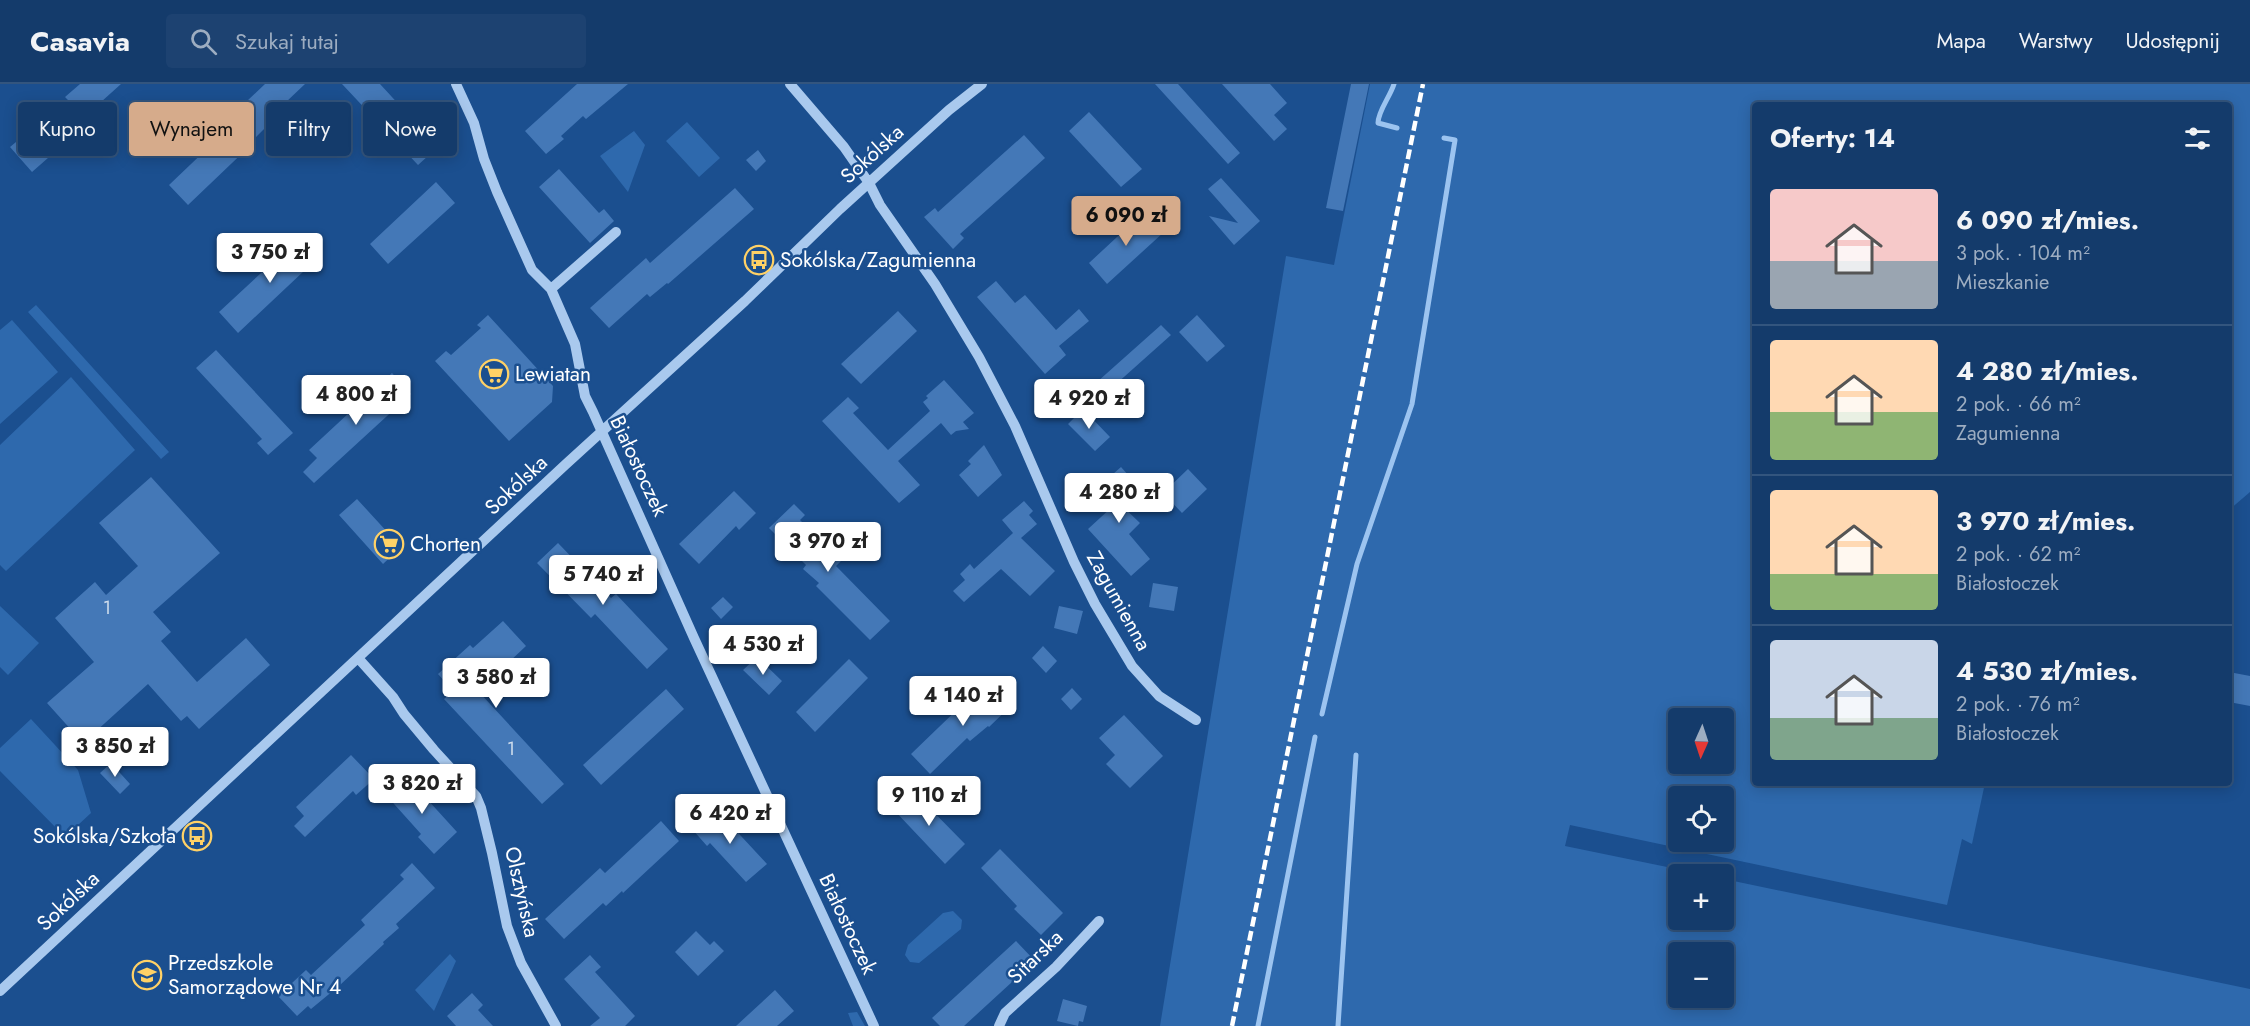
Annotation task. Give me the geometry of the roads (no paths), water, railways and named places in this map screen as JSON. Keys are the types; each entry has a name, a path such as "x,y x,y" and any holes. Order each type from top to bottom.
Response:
{"street":[{"name":"Białostoczek","path":"456,84 474,123 488,170 532,270 551,289 575,344 585,396 694,638 874,1026"},
{"name":"Zagumienna","path":"790,84 844,147 870,183 880,205 935,284 980,357 1015,426 1074,562 1122,651 1132,666 1159,696 1196,720"},
{"name":"Sokólska","path":"0,991 948,110 982,84"},
{"path":"551,289 616,232"},
{"name":"Olsztyńska","path":"358,658 393,697 434,750 476,796 484,818 507,926 520,963 556,1026"},
{"name":"Sitarska","path":"999,1024 1005,1013 1056,967 1099,921"}],"waterway":[{"path":"1394,84 1378,123 1397,128"},
{"path":"1322,714 1357,564 1412,404 1455,140 1444,138"},
{"path":"1258,1026 1315,737"},
{"path":"1338,1026 1356,755"}],"railway":[{"path":"1232,1026 1423,84"}],"place":[{"name":"Sokólska/Zagumienna","path":"759,260"},
{"name":"Lewiatan","path":"494,374"},
{"name":"Chorten","path":"389,544"},
{"name":"Sokólska/Szkoła","path":"197,836"},
{"name":"Przedszkole Samorządowe Nr 4","path":"147,975"}]}
